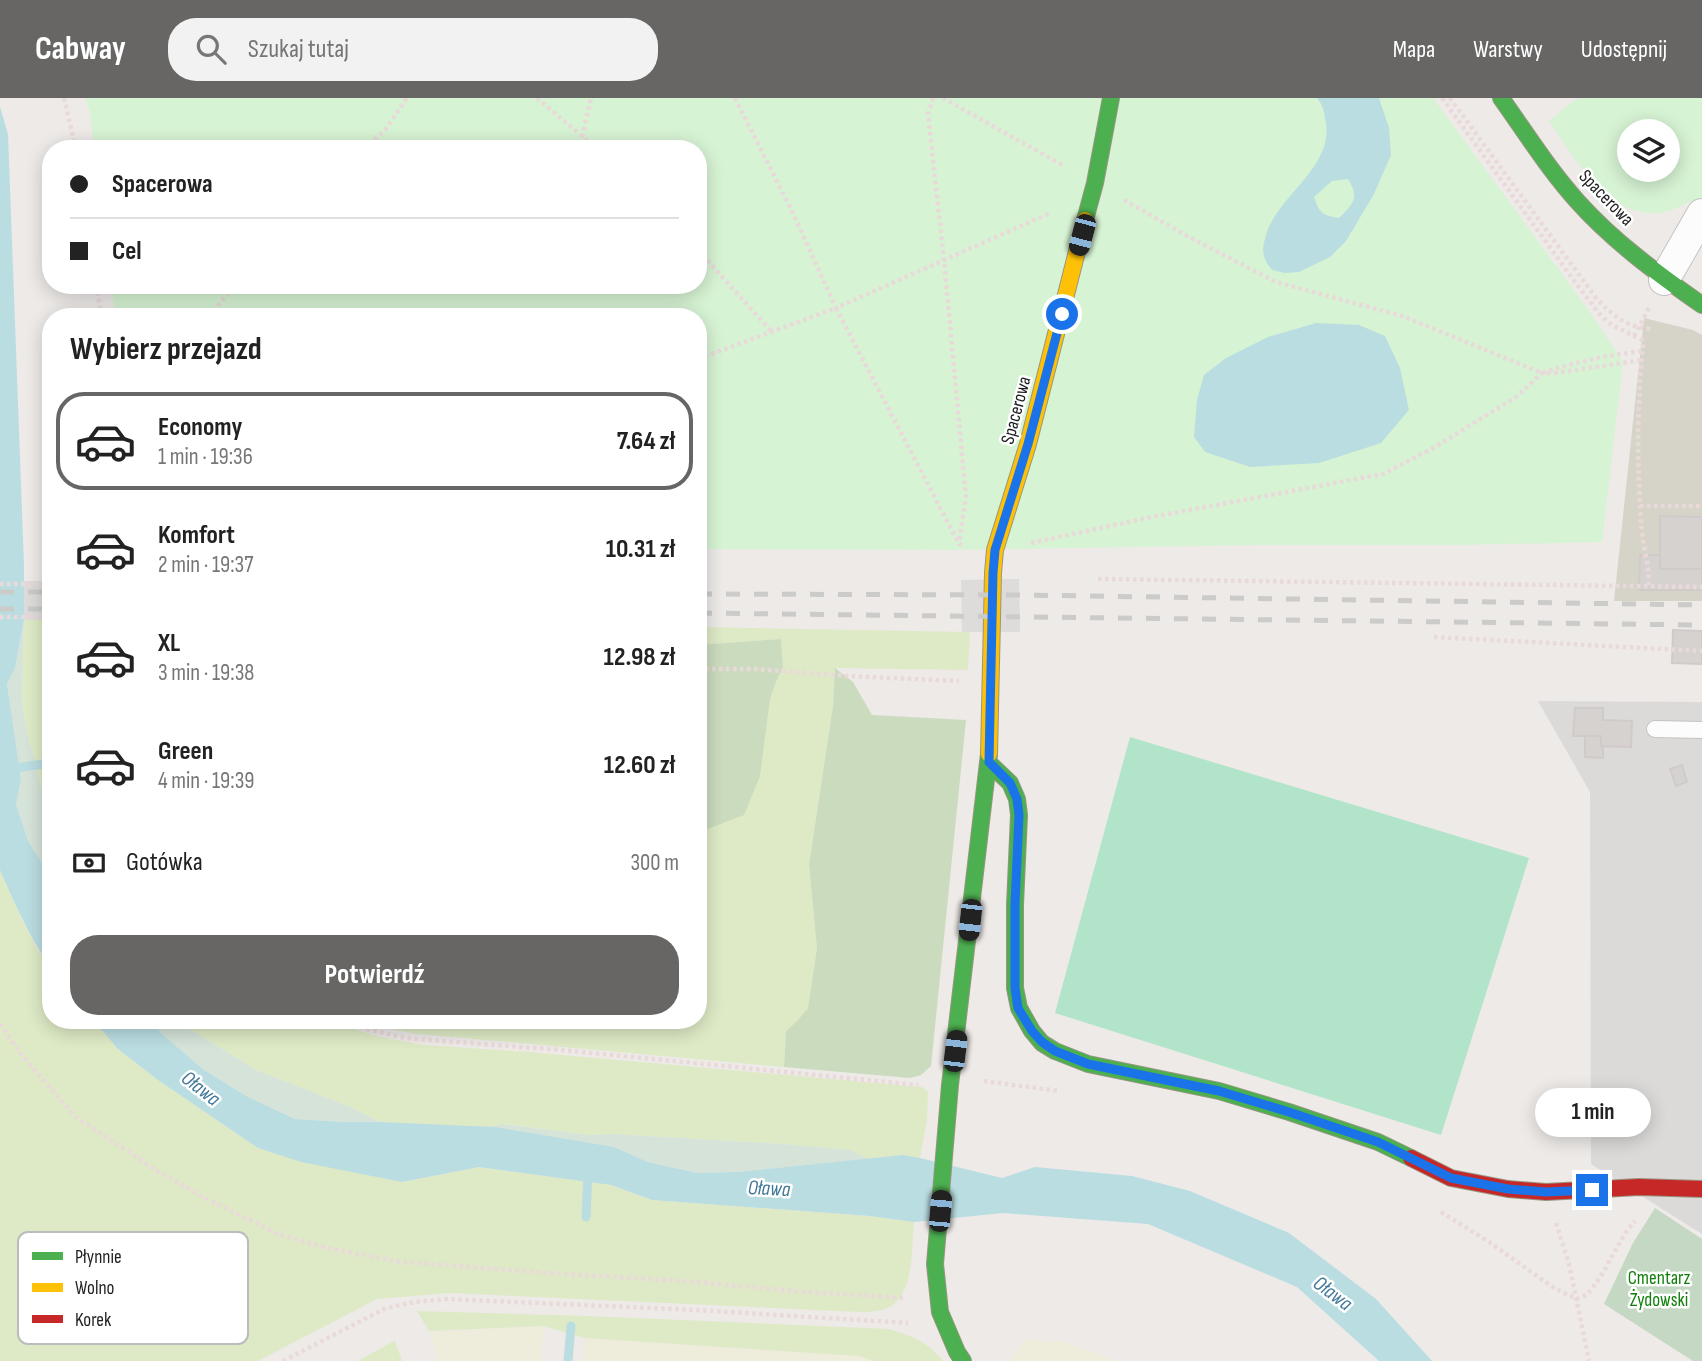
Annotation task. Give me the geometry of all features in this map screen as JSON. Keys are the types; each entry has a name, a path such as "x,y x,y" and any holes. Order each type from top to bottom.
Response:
{"street":[{"name":"Spacerowa","path":"963,1361 940,1312 935,1264 951,1081 989,762 995,550 1028,444 1095,183 1111,98"},
{"name":"Spacerowa","path":"1501,98 1531,142 1578,201 1664,280 1702,305"},
{"path":"1664,280 1702,214"},
{"path":"989,762 1010,783 1017,799 1019,815 1015,905 1015,988 1018,1008 1032,1031 1055,1051 1088,1064 1219,1091 1289,1112 1378,1142 1451,1178 1508,1189 1546,1192 1702,1189"}],"lane":[{"path":"1655,729 1702,730"}],"path":[{"path":"64,98 74,140"},
{"path":"374,140 385,130 407,98"},
{"path":"537,98 586,140"},
{"path":"582,137 591,98"},
{"path":"735,98 790,207 836,308 959,544 972,550 995,550 1147,518 1383,474 1435,447 1516,397 1542,373 1603,356 1643,351"},
{"path":"933,98 928,114 966,497 959,544"},
{"path":"943,98 1187,236 1276,282 1402,316 1542,373 1642,360"},
{"path":"1442,98 1601,316 1612,325 1642,340 1637,426 1642,538 1649,570 1649,586"},
{"path":"1451,98 1596,298 1618,318 1637,328 1651,329"},
{"path":"1060,178 1063,165"},
{"path":"707,356 836,308 1050,215 1053,202"},
{"path":"707,260 771,331"},
{"path":"216,308 227,294"},
{"path":"1634,336 1637,328"},
{"path":"1640,506 1702,506"},
{"path":"1098,579 1702,586"},
{"path":"0,584 42,584"},
{"path":"0,617 42,617"},
{"path":"1434,636 1702,651"},
{"path":"707,668 756,669 847,677 991,681"},
{"path":"0,1024 20,1053 76,1117 165,1175 278,1234 327,1248 401,1262 912,1298"},
{"path":"367,1029 405,1038 753,1068 934,1087 951,1081 1067,1092"},
{"path":"1577,1299 1588,1294 1624,1235 1659,1188"},
{"path":"1546,1192 1569,1264 1589,1361"},
{"path":"1436,1208 1554,1288 1577,1299"},
{"path":"283,1361 386,1308 414,1301 446,1299 696,1310 914,1324 940,1312"}],"shaded area":[{"path":"1644,318 1693,330 1702,335 1702,601 1614,601"},
{"path":"1019,579 1020,632 962,632 961,580"},
{"path":"0,581 42,581 42,620 0,620"},
{"path":"24,620 22,698 25,725 42,790 42,863 28,841 16,804 21,779 7,684 15,668"},
{"path":"1538,701 1702,702 1702,1234 1591,1164 1590,792"},
{"path":"158,1029 190,1029 256,1070 350,1107 380,1122 295,1119 248,1097 204,1070"},
{"path":"503,1124 589,1135 611,1134 850,1150 869,1159 737,1172 697,1173 648,1162 614,1147 485,1127"},
{"path":"544,1326 542,1361 439,1361 429,1332"},
{"path":"585,1338 859,1356 873,1361 582,1361"},
{"path":"1024,1340 1065,1342 1112,1361 1010,1361"}],"green space":[{"path":"85,98 1433,98 1589,311 1623,362 1602,542 947,550 707,549 707,308 114,308 112,294 707,294 707,140 93,140 90,112"},
{"path":"1584,98 1702,98 1702,209 1690,201 1665,212 1645,213 1611,198 1583,169 1549,121 1574,100"},
{"path":"24,620 42,620 42,790 25,725 22,698"},
{"path":"707,627 970,632 968,670 835,668 833,706 809,865 817,948 808,1008 786,1031 784,1067 418,1034 390,1029 707,1029 707,826 760,776 770,699 783,667 781,639 707,644"},
{"path":"781,639 783,667 770,699 760,776 744,815 707,829 707,644"},
{"path":"835,668 853,682 872,715 966,720 931,1066 921,1075 910,1078 784,1067 786,1031 808,1008 817,948 809,865 833,706"},
{"path":"1130,737 1529,858 1441,1135 1055,1013"},
{"path":"0,870 22,920 42,956 42,1029 101,1029 118,1049 158,1080 258,1148 402,1182 479,1167 611,1185 652,1200 870,1216 914,1222 911,1262 905,1289 889,1307 876,1311 450,1293 377,1299 258,1361 0,1361"},
{"path":"355,1029 423,1045 922,1087 928,1092 927,1120 920,1158 903,1155 869,1159 850,1150 783,1144 589,1135 504,1124 484,1127 380,1122 350,1107 256,1070 191,1030"},
{"name":"Cmentarz Żydowski","path":"1655,1208 1702,1239 1702,1361 1693,1361 1604,1304 1633,1243"},
{"path":"417,1311 889,1329 919,1340 943,1361 873,1361 859,1356 585,1338 543,1326 429,1331"},
{"path":"394,1341 402,1361 358,1361"}],"water":[{"path":"1317,98 1379,98 1389,128 1391,155 1374,194 1346,241 1330,257 1299,272 1272,270 1263,253 1266,235 1281,207 1313,168 1326,139 1326,123","holes":["1348,179 1352,186 1353,200 1339,218 1325,215 1320,210 1314,197 1332,181"]},
{"path":"0,107 8,134 24,566 24,620 15,668 7,684 21,779 16,804 28,841 42,863 42,954 0,870"},
{"path":"1316,323 1359,325 1385,336 1400,368 1409,410 1381,443 1319,463 1250,467 1205,452 1194,437 1197,400 1204,375 1226,358 1268,337"},
{"name":"Oława","path":"101,1029 158,1029 204,1070 248,1097 295,1119 495,1127 614,1147 648,1162 697,1173 737,1172 903,1155 1002,1178 1035,1167 1132,1176 1190,1191 1289,1233 1376,1299 1432,1361 1379,1361 1297,1287 1148,1224 1003,1213 914,1222 870,1216 652,1200 611,1185 479,1167 402,1182 301,1162 258,1148 158,1080 118,1049"}],"building":[{"path":"1660,516 1702,517 1702,569 1660,569"},
{"path":"1640,555 1660,555 1660,569 1702,569 1702,590 1639,590"},
{"path":"1673,630 1702,631 1702,664 1672,663"},
{"path":"1575,708 1603,708 1603,720 1632,721 1631,747 1601,746 1601,736 1573,736"},
{"path":"1585,736 1601,736 1603,758 1585,757"},
{"path":"1682,765 1687,782 1676,786 1670,769"}],"waterway":[{"path":"0,770 42,764"},
{"path":"586,1217 588,1170"},
{"path":"568,1361 571,1326"}],"railway":[{"path":"0,592 42,592"},
{"path":"707,594 1020,595 1702,605"},
{"path":"0,609 42,609"},
{"path":"707,613 1702,625"}],"traffic: fast":[{"path":"1085,220 1111,98"},
{"path":"1501,98 1557,177 1592,217 1637,257 1702,305"},
{"path":"963,1361 940,1312 935,1264 950,1085 989,754"},
{"path":"989,763 1010,783 1017,799 1019,815 1015,988 1019,1008 1042,1043 1088,1064 1219,1091 1289,1112 1378,1142 1411,1158"}],"traffic: slow":[{"path":"989,754 995,550 1028,444 1085,220"}],"traffic: jam":[{"path":"1411,1158 1451,1178 1508,1189 1546,1192 1639,1187 1702,1189"}],"route":[{"path":"1062,314 1028,444 995,550 993,573 989,762 1010,783 1017,799 1019,815 1015,905 1015,988 1018,1008 1042,1042 1055,1051 1088,1064 1219,1091 1289,1112 1378,1142 1451,1178 1508,1189 1546,1192 1592,1190"}]}
